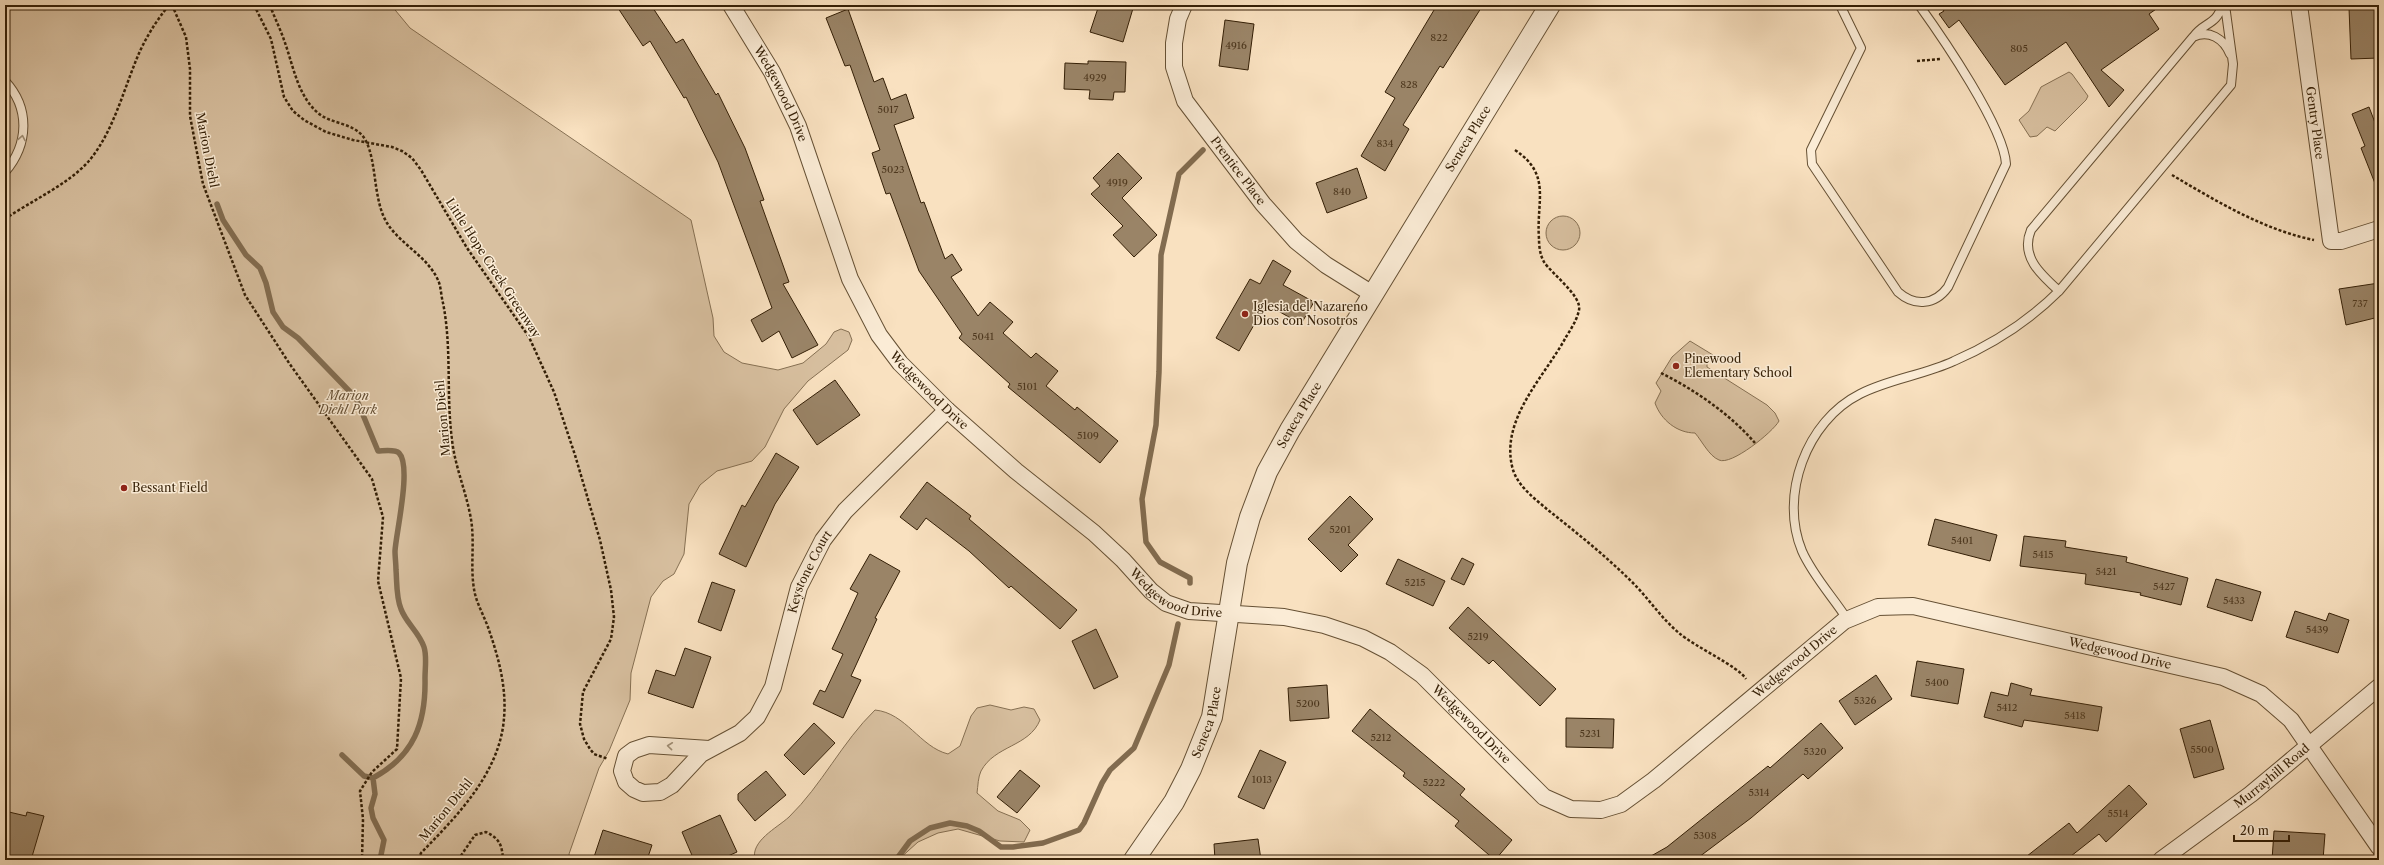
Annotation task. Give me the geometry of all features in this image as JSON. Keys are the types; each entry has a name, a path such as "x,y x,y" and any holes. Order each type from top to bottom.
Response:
{"street":[{"name":"Wedgewood Drive","path":"731,5 772,72 798,126 850,279 868,317 900,363 947,410 1016,471 1094,533 1123,560 1151,591 1166,603 1189,611 1229,612 1284,617 1324,624 1363,638 1390,652 1422,675 1544,796 1558,804 1581,811 1601,810 1621,804 1654,780 1847,619 1878,607 1913,606 2223,677 2248,687 2266,698 2291,720 2379,847"},
{"name":"Prentice Place","path":"1184,5 1178,19 1174,43 1174,67 1185,101 1263,204 1296,241 1326,265 1374,295"},
{"name":"Seneca Place","path":"1134,860 1174,802 1212,717 1237,562 1250,516 1267,472 1290,430 1374,295 1550,5"},
{"name":"Gentry Place","path":"2299,5 2331,241"},
{"path":"2331,241 2341,241 2379,230"},
{"name":"Keystone Court","path":"623,762 622,771 626,782 634,789 653,794 672,785 693,760 709,749 740,733 757,717 769,698 799,587 823,540 845,512 947,410"},
{"name":"Murrayhill Road","path":"2161,860 2251,794 2379,687"},
{"path":"623,762 634,750 649,745 709,749"}],"lane":[{"path":"1840,5 1861,48 1811,150 1812,164 1898,292 1909,299 1922,302 1937,299 1948,287 2006,164 1999,139 1978,96 1919,5"},
{"path":"2059,290 2041,274 2031,258 2027,244 2031,230 2193,37 2200,30 2214,21 2222,5"},
{"path":"1847,619 1807,561 1795,524 1794,510 1797,482 1805,455 1812,442 1837,410 1858,394 1933,370 1979,350 2030,317 2059,290 2226,94 2231,85 2233,76 2225,5"},
{"path":"2193,37 2202,34 2216,37 2226,45 2232,57"},
{"path":"5,81 18,97 24,125 20,149 5,172"}],"path":[{"path":"5,219 70,178 88,161 106,133 150,31 170,5"},
{"name":"Marion Diehl","path":"170,5 186,37 190,69 190,116 203,184 245,295 289,362 372,479 383,517 378,580 401,678 400,718 397,749 372,772 360,791 362,860"},
{"name":"Little Hope Creek Greenway","path":"254,5 271,39 284,97 293,111 326,132 367,143 392,147 402,151 412,158 421,170 467,248 529,337 554,392 600,540 611,590 614,617 611,639 583,692 580,724 584,739 594,754 604,759 623,762"},
{"name":"Marion Diehl","path":"270,5 288,50 292,68 309,103 318,113 354,128 362,134 367,143 379,202 387,223 423,259 438,280 447,326 452,440 461,487 470,513 473,538 472,568 476,595 489,628 505,689 503,727 496,752 473,795 421,853 418,860"},
{"path":"1917,61 1953,57"},
{"path":"1514,150 1530,161 1536,172 1540,191 1539,240 1544,261 1578,300 1580,308 1572,326 1517,420 1511,441 1511,461 1514,473 1529,493 1627,577 1679,633 1697,647 1734,668 1746,679"},
{"path":"2163,169 2230,208 2272,226 2298,237 2331,241"},
{"path":"1661,373 1676,380 1722,413 1755,443"},
{"path":"458,860 475,835 486,832 496,837 502,846 503,860"}],"green space":[{"name":"Marion Diehl Park","path":"5,5 391,5 410,28 691,220 713,318 714,336 724,352 742,363 778,370 803,363 826,344 834,332 841,329 849,332 852,340 848,350 808,381 784,409 765,447 752,461 717,471 700,485 689,504 684,554 674,574 663,581 651,597 631,673 630,700 609,751 599,768 569,854 570,860 5,860"},
{"path":"2069,72 2088,96 2086,100 2055,131 2047,127 2037,136 2030,137 2019,120 2029,111 2041,87"},
{"path":"1563,216 1575,221 1580,233 1575,245 1563,250 1551,245 1546,233 1551,221"},
{"path":"1690,341 1713,355 1707,363 1707,367 1767,405 1775,413 1779,421 1761,440 1733,458 1719,460 1715,458 1695,433 1682,431 1670,424 1661,415 1655,403 1661,391 1656,383 1672,357"},
{"path":"990,705 1011,710 1024,707 1034,709 1040,720 1035,729 1028,736 987,762 981,771 978,782 977,793 998,811 1020,820 1030,830 1024,842 1000,841 958,829 938,833 918,842 898,860 755,860 755,853 760,841 801,805 852,736 875,710 886,712 896,717 929,745 948,754 960,746 971,716 977,708"}],"building":[{"path":"616,5 651,5 676,43 683,39 716,95 718,93 745,148 764,200 760,201 789,282 783,284 818,345 792,358 779,331 762,342 751,320 772,308 718,162 686,97 684,98 650,41 643,46"},
{"path":"1099,5 1134,5 1123,42 1090,32"},
{"path":"1437,5 1483,5 1443,68 1440,66 1403,125 1409,129 1385,171 1361,156 1395,98 1385,92"},
{"path":"1940,5 2162,5 2149,14 2159,29 2101,70 2124,90 2109,107 2066,42 2005,85 1959,20 1949,28 1939,14 1944,11"},
{"path":"2379,7 2379,58 2351,59 2349,8"},
{"path":"848,9 874,82 883,78 891,100 906,94 914,118 894,125 921,203 924,202 945,259 952,254 962,270 951,277 978,316 990,302 1013,322 1003,333 1031,358 1036,353 1058,371 1046,386 1075,410 1077,407 1118,441 1100,463 1008,387 1010,384 959,338 962,334 919,271 890,193 886,194 872,153 880,150 850,65 845,66 826,18"},
{"path":"1225,20 1254,24 1248,70 1219,66"},
{"path":"1088,61 1126,62 1125,92 1114,92 1113,100 1089,99 1090,90 1064,89 1065,63 1088,64"},
{"path":"2369,107 2379,133 2378,191 2361,148 2365,146 2352,114"},
{"path":"1118,153 1142,178 1122,198 1157,235 1134,257 1113,235 1123,226 1091,194 1100,186 1093,178"},
{"path":"1357,168 1367,198 1327,213 1316,183"},
{"name":"Iglesia del Nazareno Dios con Nosotros","path":"1273,260 1291,271 1283,285 1314,302 1301,324 1266,304 1239,351 1216,338 1250,279 1260,284"},
{"path":"2379,283 2379,317 2346,325 2339,289"},
{"path":"835,380 860,415 817,445 793,410"},
{"path":"776,453 799,467 775,504 746,567 719,554 742,505 745,507"},
{"path":"927,482 971,516 969,519 1077,610 1060,629 1011,586 1009,588 969,551 926,518 917,530 900,517"},
{"path":"1350,496 1373,519 1348,545 1358,555 1341,572 1308,539"},
{"path":"1935,519 1997,535 1990,561 1928,545"},
{"path":"2024,536 2066,541 2065,547 2127,557 2126,562 2188,578 2181,605 2140,595 2141,593 2085,584 2086,574 2020,566"},
{"path":"870,554 900,571 875,618 877,619 851,676 861,680 843,718 813,704 820,690 825,692 843,654 832,649 858,593 850,589"},
{"path":"1462,558 1474,564 1464,585 1451,579"},
{"path":"1398,559 1445,581 1433,606 1386,584"},
{"path":"2216,579 2261,592 2252,621 2207,607"},
{"path":"712,582 735,590 721,631 698,622"},
{"path":"1468,607 1556,689 1540,706 1493,660 1489,664 1449,628"},
{"path":"2295,611 2326,621 2329,613 2349,620 2338,653 2286,637"},
{"path":"1096,629 1118,677 1094,689 1072,641"},
{"path":"685,648 711,657 693,708 648,693 656,670 675,676"},
{"path":"1917,661 1964,669 1958,704 1911,696"},
{"path":"1876,675 1892,699 1855,725 1839,701"},
{"path":"2011,683 2032,689 2030,695 2102,707 2098,731 2024,720 2022,727 1984,717 1991,692 2008,696"},
{"path":"1327,685 1329,718 1290,721 1288,688"},
{"path":"1370,709 1465,789 1460,795 1512,840 1495,860 1455,826 1459,821 1403,776 1405,773 1352,731"},
{"path":"1566,718 1614,719 1613,748 1566,747"},
{"path":"2210,720 2224,769 2194,778 2180,729"},
{"path":"814,723 835,743 804,775 784,755"},
{"path":"1821,723 1843,748 1808,779 1803,774 1751,818 1695,860 1644,860 1667,847 1768,766 1770,768"},
{"path":"1260,750 1286,762 1264,809 1238,797"},
{"path":"1020,770 1040,786 1017,813 997,797"},
{"path":"766,771 786,795 755,821 738,800 738,794"},
{"path":"2129,785 2147,804 2106,842 2099,834 2066,860 2022,860 2069,823 2077,833"},
{"path":"9,812 26,816 27,812 44,816 31,860 5,860 5,814 7,815"},
{"path":"720,815 737,852 719,860 694,860 682,832"},
{"path":"603,830 652,845 647,860 593,860"},
{"path":"2274,831 2325,834 2323,860 2272,860"},
{"path":"1258,839 1261,860 1215,860 1214,844"}],"waterway":[{"path":"1190,583 1190,578 1160,562 1146,542 1142,499 1156,425 1159,372 1161,255 1179,174 1203,150"},
{"path":"217,204 223,220 246,255 260,268 266,283 273,312 283,327 298,338 356,398 378,451 397,452 403,460 404,485 395,551 397,590 398,600 403,614 422,642 425,651 425,694 423,710 420,724 408,749 387,769 373,778 364,776 342,755"},
{"path":"896,860 910,841 930,828 950,823 967,826 979,831 1001,847 1043,843 1079,830 1084,823 1102,783 1110,770 1134,748 1169,665 1178,624"},
{"path":"373,778 375,794 371,808 373,818 384,840 380,860"}],"place":[{"name":"Iglesia del Nazareno Dios con Nosotros","path":"1245,314"},
{"name":"Pinewood Elementary School","path":"1676,366"},
{"name":"Bessant Field","path":"124,488"}]}
